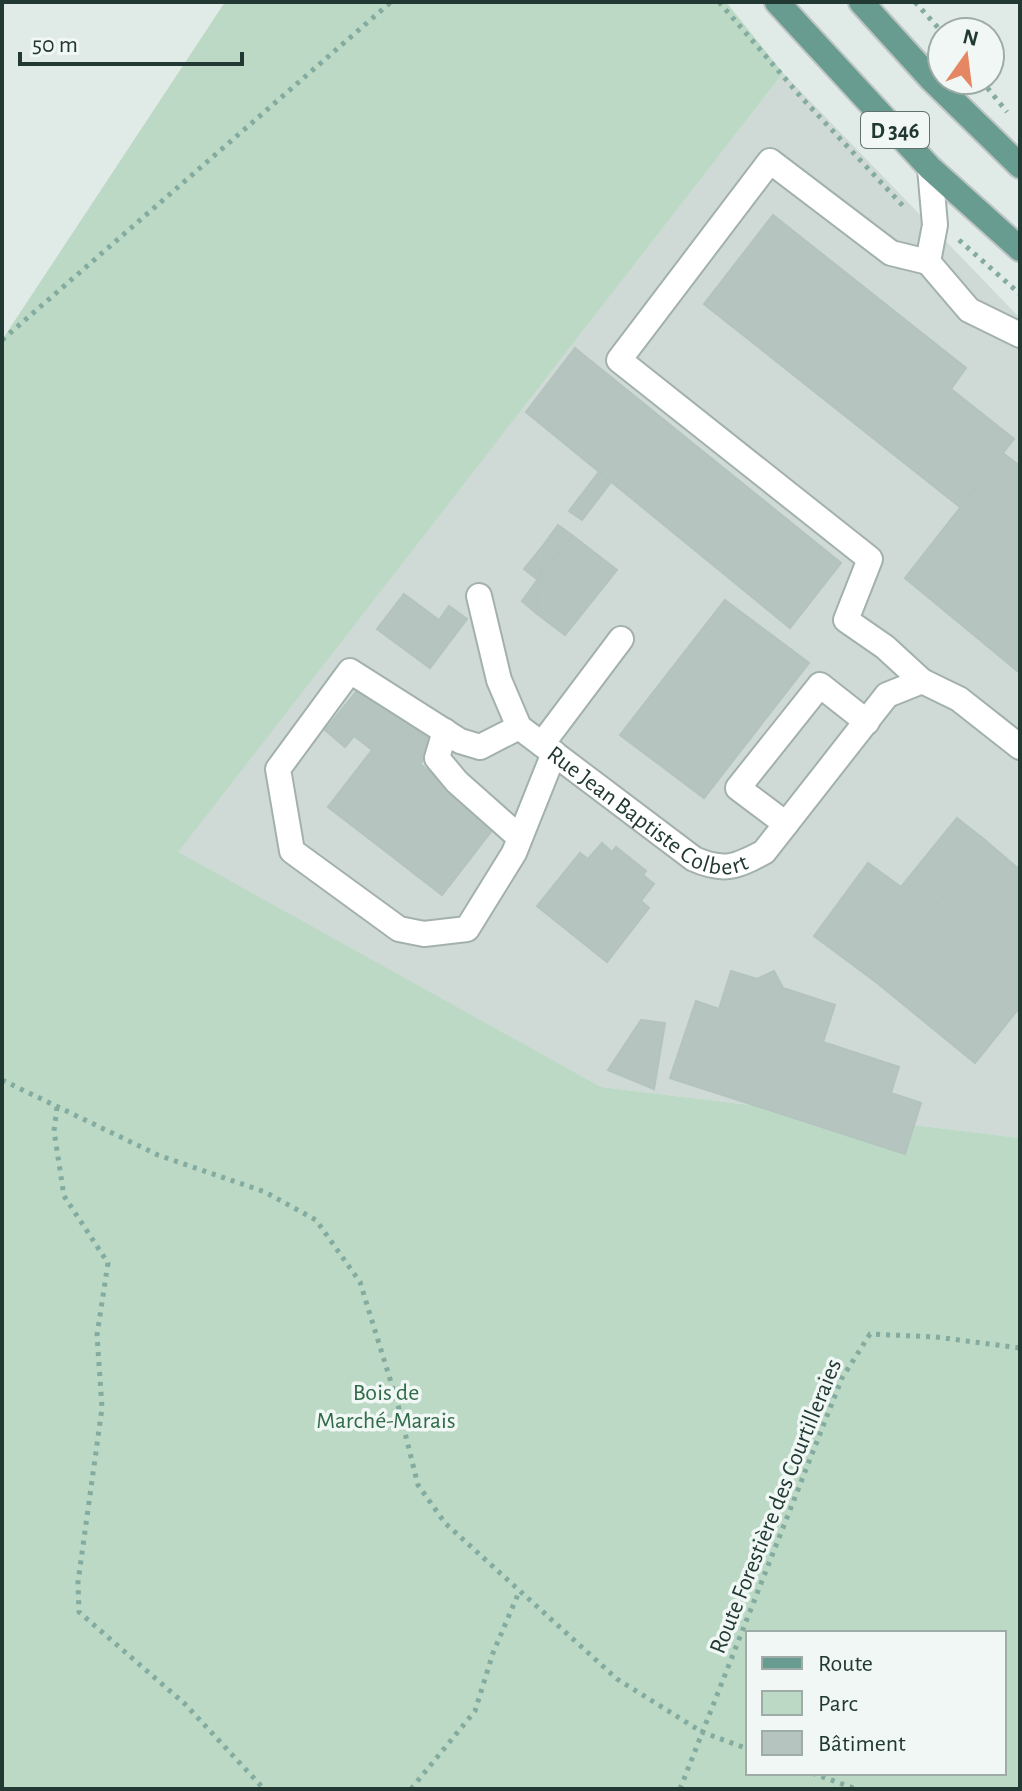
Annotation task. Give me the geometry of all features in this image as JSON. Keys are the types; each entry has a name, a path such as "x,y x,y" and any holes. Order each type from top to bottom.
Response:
{"main road":[{"name":"D 346","path":"777,2 930,168 1020,249"},
{"name":"D 346","path":"861,2 931,79 1020,166"}],"street":[{"path":"1020,335 969,310 928,262 891,253 770,161 619,360 870,559 846,620 885,647 922,681 959,699 1020,747"},
{"path":"928,262 935,225 930,168"},
{"path":"479,596 499,680 519,727 480,747 460,741 350,671 278,769 292,851 399,929 424,934 467,929 514,853 548,749 621,639"},
{"name":"Rue Jean Baptiste Colbert","path":"519,727 694,859 711,866 736,867 764,852 887,695 922,681"},
{"path":"786,824 738,788 820,685 867,722"},
{"path":"445,731 437,758 457,782 519,837"}],"path":[{"path":"2,340 391,2"},
{"path":"719,2 886,189 913,215 952,233 1020,294"},
{"path":"994,96 1010,116"},
{"path":"2,1080 158,1155 265,1192 316,1220 360,1282 398,1405 418,1485 445,1523 617,1679 702,1732 746,1748"},
{"path":"57,1107 54,1131 64,1196 108,1263 97,1335 102,1408 78,1582 79,1612 185,1704 264,1789"},
{"name":"Route Forestière des Courtilleraies","path":"680,1789 842,1378 870,1334 936,1337 1020,1348"},
{"path":"411,1789 475,1711 493,1653 519,1592"},
{"path":"818,1775 856,1789"}],"shaded area":[{"path":"783,73 1020,318 1020,1138 601,1087 177,852"}],"green space":[{"name":"Bois de Marché-Marais","path":"225,2 726,2 783,73 178,852 601,1087 1020,1138 1020,1789 2,1789 2,340"}],"building":[{"path":"773,215 966,368 951,389 1014,439 960,507 704,304"},
{"path":"575,348 841,563 790,628 526,412"},
{"path":"1003,453 1020,466 1020,673 905,578"},
{"path":"599,472 611,482 582,520 569,511"},
{"path":"558,525 573,536 540,576 545,543"},
{"path":"573,536 617,570 565,635 536,613 540,576"},
{"path":"545,543 540,576 538,580 524,569"},
{"path":"540,576 536,613 522,601"},
{"path":"404,594 439,620 449,606 467,619 430,668 377,629"},
{"path":"725,600 809,663 704,798 620,735"},
{"path":"361,686 435,744 420,764 440,780 384,850 328,807 372,750 354,736 345,747 325,730"},
{"path":"440,780 497,824 442,895 384,850"},
{"path":"957,818 986,841 876,982 814,936 868,863 901,887"},
{"path":"986,841 1020,870 1020,1007 975,1063 876,982"},
{"path":"602,843 612,852 616,847 646,871 643,875 654,884 641,901 649,908 607,962 537,906 580,853 588,859"},
{"path":"731,971 757,979 774,971 783,988 835,1005 823,1042 899,1067 891,1093 921,1103 905,1154 670,1078 696,1001 719,1009"},
{"path":"641,1020 665,1023 654,1089 608,1070"}]}
